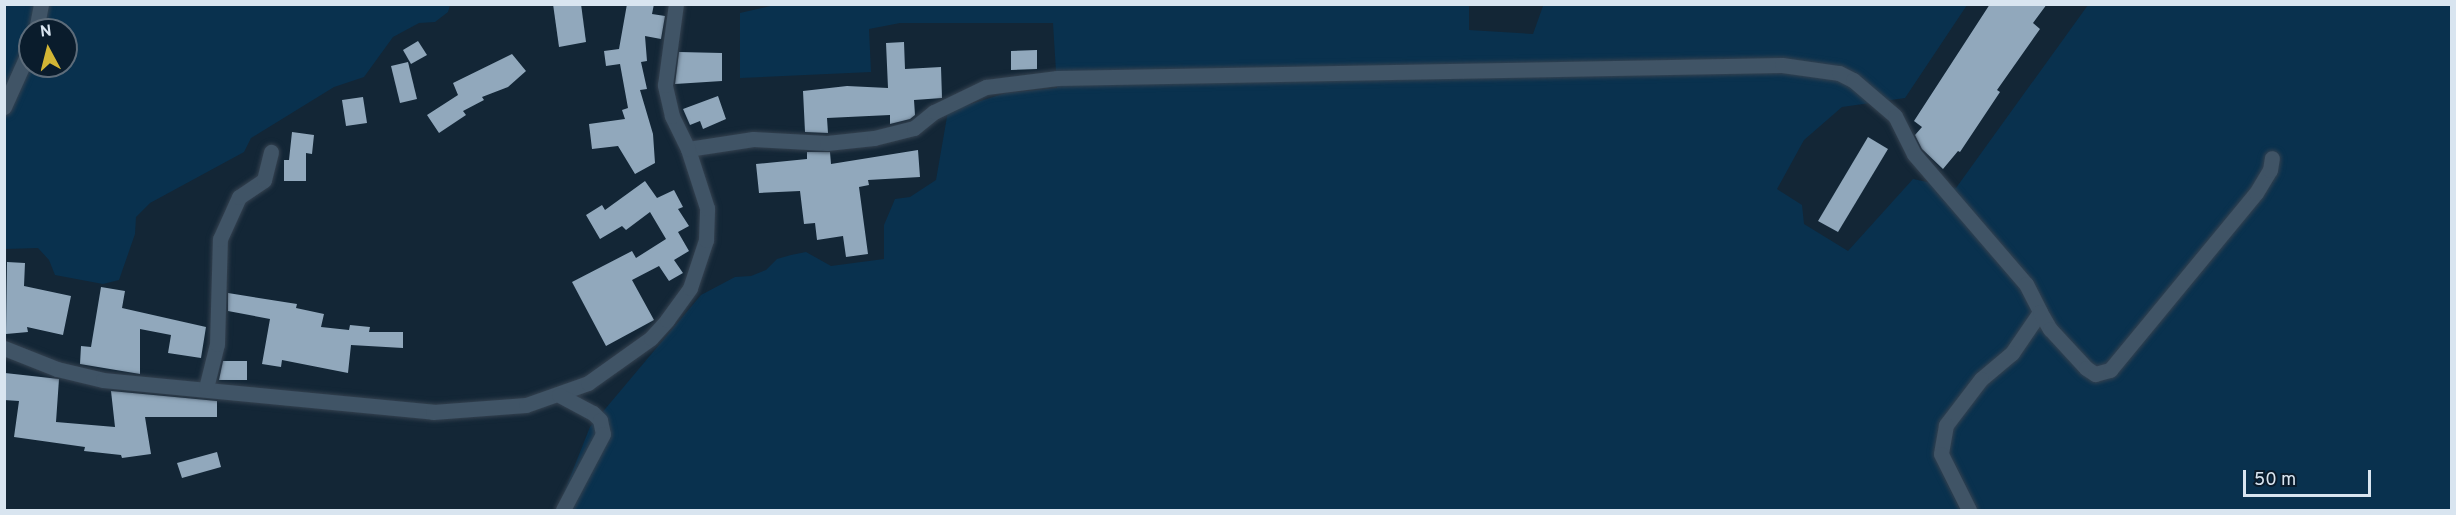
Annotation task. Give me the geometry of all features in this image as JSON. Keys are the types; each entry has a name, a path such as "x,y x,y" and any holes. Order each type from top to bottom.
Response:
{"street":[{"path":"4,348 57,369 103,381 206,388 433,412 526,405 559,395 588,382 651,338 690,288 706,240 707,208 688,149 672,116 665,85 676,4"},
{"path":"688,149 753,139 827,143 874,138 914,128 934,112 986,87 1058,78 1782,65 1823,69 1853,80 1895,116 1921,162 2026,284 2050,329 2086,368 2095,374 2110,370 2256,193 2270,170 2272,158"},
{"path":"4,106 18,75"},
{"path":"206,388 217,344 220,238 239,198 264,180 271,152"},
{"path":"1969,510 1941,454 1946,425 1981,379 2012,353 2040,312"},
{"path":"559,395 593,413 600,420 603,434 564,510"}],"shaded area":[{"path":"779,4 1469,4 1469,30 1533,34 1543,6 1967,5 1905,98 1842,107 1804,140 1777,189 1802,205 1804,224 1848,251 1913,179 1956,188 2088,5 2451,5 2451,510 557,510 590,427 701,295 735,277 751,276 766,270 777,259 806,252 831,266 884,259 884,225 895,199 910,197 936,180 948,111 1006,93 1057,88 1053,23 900,23 869,29 871,72 740,78 740,13"},
{"path":"5,5 450,5 448,12 435,22 419,23 393,37 364,77 334,87 251,138 244,152 150,203 136,217 135,234 119,280 103,284 55,275 49,260 38,248 5,249"}],"building":[{"path":"553,4 581,4 586,42 559,47"},
{"path":"627,4 654,4 652,14 665,16 661,39 645,36 647,61 641,62 647,89 640,90 653,134 655,163 635,174 618,146 592,149 589,124 625,119 622,110 628,108 620,64 606,66 604,51 619,49"},
{"path":"1990,4 2047,4 2033,23 2040,29 1997,90 2000,92 1960,152 1958,151 1943,169 1922,149 1915,135 1922,127 1914,121"},
{"path":"418,41 427,55 411,64 403,50"},
{"path":"904,42 905,69 941,67 942,98 914,100 915,115 910,119 890,124 890,115 827,118 828,133 805,132 803,91 847,86 888,88 886,43"},
{"path":"1037,50 1037,69 1011,70 1011,51"},
{"path":"679,52 722,53 722,81 675,84"},
{"path":"512,54 526,71 508,87 482,97 484,100 463,111 466,115 439,133 427,115 458,95 453,83"},
{"path":"408,62 417,99 400,103 391,66"},
{"path":"718,96 726,119 703,129 700,121 690,125 683,109"},
{"path":"363,97 367,123 346,126 342,100"},
{"path":"292,132 314,135 312,154 306,153 306,181 284,181 284,160 289,160"},
{"path":"1868,137 1888,149 1838,232 1818,221"},
{"path":"918,150 920,177 868,180 869,185 859,187 868,254 846,257 843,236 817,240 815,223 804,224 800,191 759,193 756,164 807,159 807,152 830,152 831,164"},
{"path":"645,181 657,198 674,190 683,207 678,209 689,226 678,232 689,251 674,260 683,273 669,281 659,266 632,280 654,320 606,346 572,282 632,251 636,258 666,239 650,212 626,230 622,226 600,239 586,215 602,205 605,210"},
{"path":"7,262 25,263 24,286 71,296 63,335 27,327 28,332 6,334"},
{"path":"101,287 125,291 122,308 206,327 201,358 168,353 171,335 140,329 140,374 80,364 81,346 91,347"},
{"path":"228,293 297,304 296,308 324,314 321,327 349,330 350,325 370,327 369,332 403,332 403,348 351,345 348,373 282,360 281,367 262,364 270,319 228,311"},
{"path":"223,361 247,361 247,380 219,380"},
{"path":"5,373 59,379 56,422 115,427 111,391 217,401 217,417 145,417 151,454 122,458 121,455 84,451 85,447 14,437 19,401 4,400"},
{"path":"217,452 221,467 182,478 177,463"}]}
